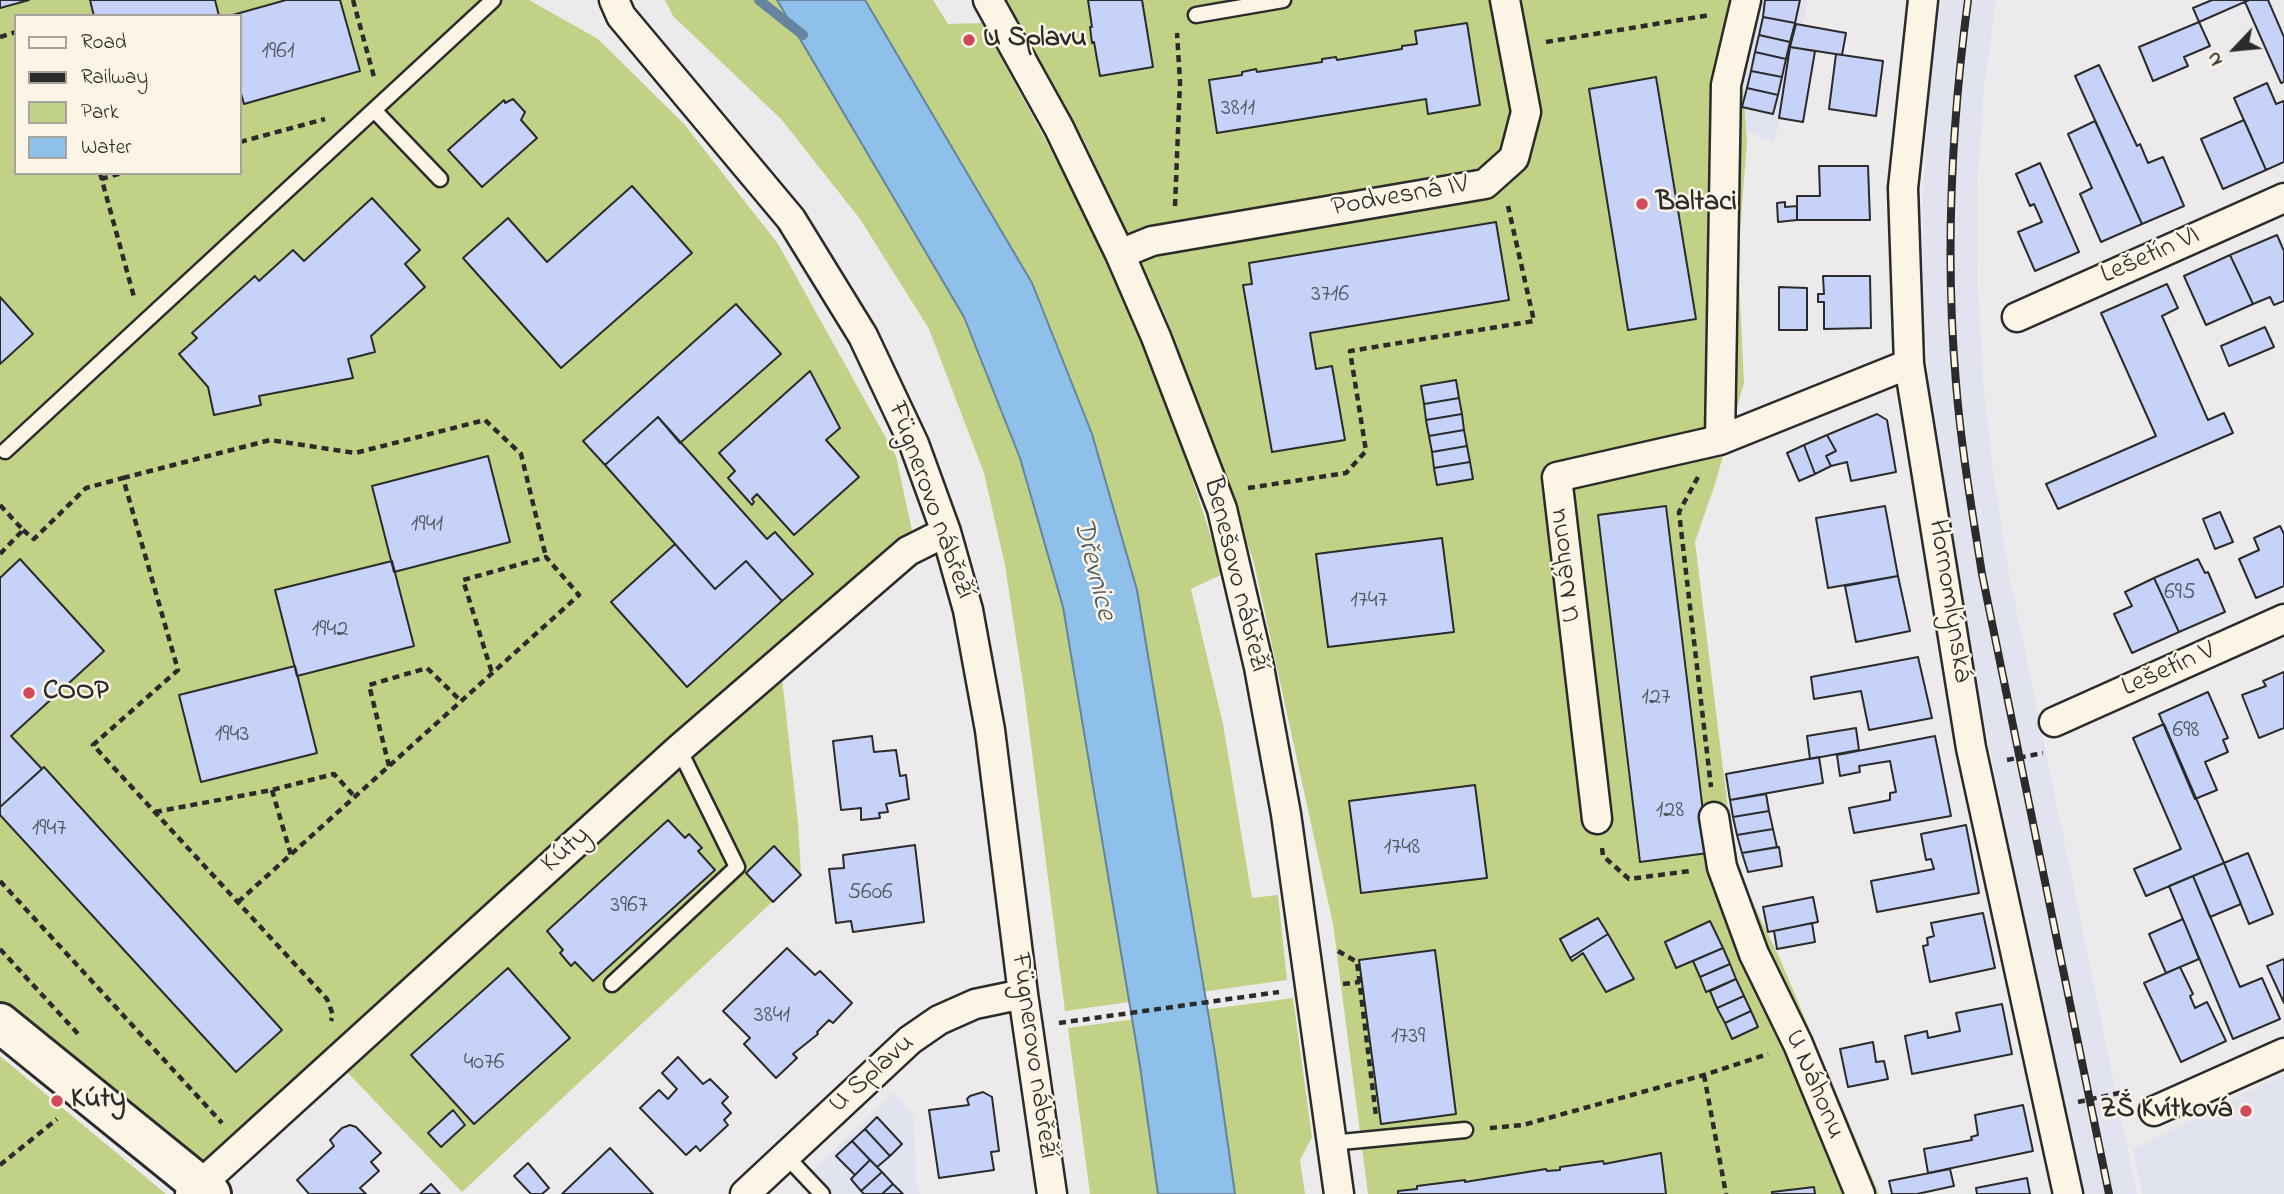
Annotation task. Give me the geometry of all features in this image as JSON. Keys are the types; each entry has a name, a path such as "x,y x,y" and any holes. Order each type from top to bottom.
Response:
{"street":[{"path":"597,0 617,8"},
{"name":"Benešovo nábřeží","path":"988,0 1059,128 1120,254 1156,337 1217,497 1259,667 1286,814 1339,1194"},
{"name":"Podvesná IV","path":"1120,254 1152,241 1485,184 1514,158 1526,112 1505,0"},
{"name":"Hornomlýnská","path":"1923,0 1903,188 1909,364 1976,768 2068,1194"},
{"path":"1720,440 1726,85 1745,5"},
{"name":"Fügnerovo nábřeží","path":"617,8 791,219 863,336 914,444 946,532 968,610 990,730 1023,994 1052,1194"},
{"name":"Lešetín VI","path":"2017,317 2284,198"},
{"name":"U Náhonu","path":"1597,819 1557,477 1720,440 1909,364"},
{"name":"Kúty","path":"200,1191 679,749 908,551 946,532"},
{"name":"Lešetín V","path":"2054,722 2284,619"},
{"name":"U Náhonu","path":"1714,817 1722,867 1754,954 1798,1044 1860,1194"},
{"name":"U Splavu","path":"745,1194 910,1040 929,1026 975,1004 1023,994"},
{"path":"0,1023 88,1094 200,1191"},
{"path":"2154,1111 2284,1053"}],"lane":[{"path":"5,451 493,0"},
{"path":"1196,15 1283,0"},
{"path":"378,107 440,179"},
{"path":"612,984 737,867 679,749"},
{"path":"1331,1143 1465,1130"},
{"path":"786,1156 822,1194"}],"path":[{"path":"242,141 378,107 353,0"},
{"path":"1514,47 1745,5"},
{"path":"1152,241 1175,210 1180,82 1176,27"},
{"path":"100,176 142,324"},
{"path":"1248,488 1346,472 1366,451 1350,351 1534,321 1510,208 1485,184"},
{"path":"0,505 34,539 86,488 270,440 355,453 485,420 521,454 546,556 579,595 238,902"},
{"path":"1714,817 1679,512 1720,440"},
{"path":"123,478 178,670 93,745 327,999 333,1014 329,1024"},
{"path":"0,554 23,530"},
{"path":"492,673 463,580 546,556"},
{"path":"389,765 369,685 426,668 461,701"},
{"path":"1976,768 2046,752"},
{"path":"154,812 272,790 334,774 355,797"},
{"path":"272,790 291,855"},
{"path":"1597,819 1603,856 1629,879 1722,867"},
{"path":"0,881 222,1124"},
{"path":"0,949 83,1039"},
{"path":"1068,1021 1265,994"},
{"path":"1465,1130 1523,1125 1704,1075 1798,1044"},
{"path":"1704,1075 1726,1194"},
{"path":"0,1165 88,1094"},
{"path":"213,1128 233,1115"}],"shaded area":[{"path":"1758,0 1808,0 1774,144 1736,125"},
{"path":"1941,0 1996,0 1984,87 1977,195 1983,381 1993,471 2008,569 2137,1194 2081,1194 1955,578 1939,478 1929,386 1923,286 1923,193 1930,82"},
{"name":"ZŠ Kvítková","path":"2284,1073 2284,1194 2142,1194 2133,1149"},
{"path":"894,1092 914,1117 916,1184 920,1194 813,1194 802,1181"}],"green space":[{"path":"0,0 529,0 598,39 685,125 778,244 896,456 917,554 216,1178 0,1005"},
{"path":"665,0 933,0 948,24 982,23 1096,233 1177,432 1223,574 1191,589 1223,724 1252,898 1278,895 1287,980 1065,1011 1024,690 1005,565 984,473 929,329 860,219 781,119 673,16"},
{"path":"1004,0 1736,0 1747,141 1738,257 1744,383 1695,542 1735,866 1780,959 1879,1194 1368,1194 1333,924 1254,563 1167,319 1083,138"},
{"path":"782,678 801,875 462,1192 347,1072"},
{"path":"1293,998 1312,1137 1300,1160 1305,1194 1090,1194 1068,1028"},
{"path":"0,1056 166,1194 0,1194"}],"water":[{"name":"Dřevnice","path":"777,0 865,0 1032,283 1092,434 1137,590 1215,1054 1235,1194 1158,1194 1140,1066 1063,607 1020,458 964,317"}],"building":[{"path":"0,0 29,0 0,8"},
{"path":"90,0 215,0 218,14 94,14"},
{"path":"286,0 340,0 360,71 244,104 242,14 236,14"},
{"path":"1088,0 1142,0 1153,67 1100,76 1094,42 1092,43"},
{"path":"1765,0 1800,0 1795,23 1763,17"},
{"path":"2212,0 2249,0 2199,22 2193,8"},
{"path":"2268,0 2284,37 2284,82 2281,83 2245,2"},
{"path":"1763,17 1795,23 1790,42 1759,35"},
{"path":"2199,22 2210,46 2184,57 2188,66 2153,81 2139,47"},
{"path":"1467,23 1480,105 1428,114 1426,99 1217,133 1209,80 1242,75 1242,72 1256,69 1257,72 1322,62 1322,59 1336,57 1337,60 1402,49 1402,46 1417,44 1415,31"},
{"path":"1796,24 1846,33 1842,55 1790,47"},
{"path":"1759,35 1790,42 1786,59 1755,52"},
{"path":"1790,47 1815,51 1803,122 1779,118"},
{"path":"1755,52 1786,59 1782,77 1751,71"},
{"path":"1836,54 1883,61 1876,116 1829,109"},
{"path":"2099,65 2137,146 2140,144 2148,163 2163,157 2184,206 2142,224 2075,76"},
{"path":"1751,71 1782,77 1778,95 1747,88"},
{"name":"Baltaci","path":"1656,77 1696,319 1628,330 1589,89"},
{"path":"2267,83 2276,104 2284,101 2284,162 2266,170 2234,98"},
{"path":"1747,88 1778,95 1773,114 1742,107"},
{"path":"513,99 525,112 521,120 537,138 482,187 448,150 504,100 505,103"},
{"path":"2244,120 2266,170 2223,189 2201,139"},
{"path":"2095,121 2142,224 2101,242 2080,194 2092,188 2068,134"},
{"path":"2040,163 2079,252 2035,271 2018,232 2042,222 2034,204 2030,206 2016,174"},
{"path":"1819,166 1868,166 1870,220 1797,220 1797,196 1820,196"},
{"path":"632,186 692,253 561,368 463,258 508,218 547,262"},
{"path":"372,198 420,250 405,264 425,287 371,336 375,352 348,359 353,378 259,396 261,405 214,415 208,387 179,354 197,338 192,333 255,276 259,281 293,250 304,261"},
{"path":"1785,202 1785,207 1797,206 1797,220 1778,222 1777,203"},
{"path":"1496,222 1509,300 1310,333 1316,369 1332,366 1345,440 1272,452 1243,285 1252,284 1249,263"},
{"path":"2277,235 2284,251 2284,301 2274,305 2270,297 2253,304 2230,255"},
{"path":"2230,255 2253,304 2206,325 2184,276"},
{"path":"1823,276 1870,276 1871,328 1824,329 1824,302 1818,302 1818,294 1824,294"},
{"path":"2167,284 2178,308 2162,316 2208,420 2224,413 2233,433 2058,509 2046,484 2156,436 2101,313"},
{"path":"1779,287 1807,288 1807,330 1779,330"},
{"path":"0,297 33,334 0,364"},
{"path":"736,304 781,354 680,443 658,417 605,465 583,441"},
{"path":"2265,327 2274,347 2229,366 2221,346"},
{"path":"810,371 840,428 826,440 859,477 794,535 757,494 752,499 752,505 728,478 735,471 719,453"},
{"path":"1456,380 1459,398 1424,404 1421,386"},
{"path":"1459,398 1462,414 1426,420 1424,404"},
{"path":"1462,414 1464,430 1429,436 1426,420"},
{"path":"1877,414 1887,420 1896,472 1851,481 1847,462 1831,466 1826,456 1836,451 1827,435"},
{"path":"658,417 767,539 775,532 813,574 782,601 746,561 715,589 605,465"},
{"path":"1464,430 1467,446 1432,452 1429,436"},
{"path":"1827,435 1836,451 1826,456 1831,466 1815,474 1804,445"},
{"path":"1804,445 1815,474 1799,481 1787,453"},
{"path":"1467,446 1470,462 1434,468 1432,452"},
{"path":"488,456 510,542 394,572 372,486"},
{"path":"1470,462 1473,479 1437,485 1434,468"},
{"path":"1666,506 1708,853 1640,862 1598,515"},
{"path":"1885,506 1898,576 1828,588 1816,518"},
{"path":"2220,512 2233,542 2215,549 2203,519"},
{"path":"2280,526 2284,534 2284,586 2256,598 2239,559 2259,550 2254,538"},
{"path":"1442,538 1454,632 1328,647 1316,554"},
{"path":"675,544 715,589 746,561 782,601 687,687 611,602"},
{"name":"COOP","path":"20,559 104,651 11,736 42,769 0,807 0,578"},
{"path":"2198,559 2205,573 2208,572 2225,612 2179,632 2154,578"},
{"path":"392,561 414,646 297,676 275,590"},
{"path":"1898,576 1910,631 1856,642 1845,586"},
{"path":"2154,578 2179,632 2132,653 2114,614 2132,606 2125,592"},
{"path":"1918,657 1932,718 1869,730 1861,691 1814,699 1811,677"},
{"path":"295,666 317,753 201,782 179,695"},
{"path":"2284,672 2284,728 2259,738 2242,695 2266,686 2263,681"},
{"path":"2208,692 2228,738 2223,740 2228,752 2205,762 2217,790 2195,799 2159,714"},
{"path":"2164,724 2224,863 2146,896 2134,869 2181,849 2133,738"},
{"path":"1856,728 1859,750 1810,759 1807,736"},
{"path":"872,736 874,752 896,750 900,776 906,775 909,799 886,804 888,812 879,813 880,818 861,820 861,808 841,810 833,741"},
{"path":"1935,736 1951,816 1854,833 1849,808 1890,800 1890,793 1896,792 1890,761 1859,766 1860,772 1840,776 1837,755"},
{"path":"1819,757 1823,783 1730,800 1726,774"},
{"path":"44,767 282,1030 236,1072 0,815 0,807"},
{"path":"1475,785 1487,878 1361,893 1349,801"},
{"path":"1766,794 1769,811 1733,817 1730,800"},
{"path":"1769,811 1773,829 1737,835 1733,817"},
{"path":"668,820 685,838 689,834 702,848 698,851 715,870 593,981 575,962 571,966 560,953 563,950 547,931"},
{"path":"1966,825 1979,893 1877,912 1871,881 1934,869 1931,859 1926,860 1921,834"},
{"path":"1773,829 1777,847 1742,853 1737,835"},
{"path":"915,845 924,922 853,932 851,921 836,923 829,869 844,868 843,855"},
{"path":"774,846 801,875 773,902 746,873"},
{"path":"1779,847 1782,866 1748,872 1742,853"},
{"path":"2248,853 2273,914 2249,924 2224,863"},
{"path":"2224,863 2241,904 2210,917 2193,876"},
{"path":"2193,876 2240,987 2262,978 2280,1019 2233,1039 2169,886"},
{"path":"1813,897 1818,922 1768,932 1763,907"},
{"path":"1983,913 1995,968 1930,982 1923,946 1928,945 1927,938 1934,936 1931,923"},
{"path":"1598,918 1608,934 1570,958 1560,939"},
{"path":"2183,919 2199,959 2166,973 2149,934"},
{"path":"1710,921 1723,948 1676,968 1665,942"},
{"path":"1812,923 1815,942 1777,949 1774,931"},
{"path":"1608,934 1634,979 1606,992 1583,953 1572,961 1570,958"},
{"path":"787,948 815,975 820,971 852,1003 833,1023 829,1020 818,1034 793,1054 797,1058 776,1078 744,1044 750,1038 723,1011"},
{"path":"1723,948 1730,964 1700,977 1693,961"},
{"path":"1435,950 1456,1114 1381,1124 1359,960"},
{"path":"2284,959 2284,1003 2267,966"},
{"path":"1730,964 1736,979 1706,992 1700,977"},
{"path":"2180,967 2193,994 2190,996 2195,1008 2207,1002 2226,1041 2181,1062 2144,983"},
{"path":"508,968 570,1038 474,1124 411,1055"},
{"path":"1736,979 1744,996 1717,1008 1710,991"},
{"path":"1744,996 1751,1011 1725,1023 1717,1008"},
{"path":"2002,1004 2012,1054 1912,1074 1905,1036 1927,1031 1928,1038 1960,1031 1956,1013"},
{"path":"1751,1011 1758,1027 1732,1039 1725,1023"},
{"path":"1873,1042 1876,1062 1884,1061 1888,1079 1848,1087 1840,1049"},
{"path":"678,1057 703,1084 710,1079 728,1097 722,1103 731,1113 724,1120 728,1125 700,1151 696,1146 686,1155 640,1108 659,1090 668,1099 677,1089 662,1073"},
{"path":"983,1092 992,1097 999,1151 991,1152 994,1170 939,1178 929,1110 969,1105 967,1099 970,1096"},
{"path":"2023,1105 2033,1151 1928,1173 1924,1149 1972,1140 1971,1137 1978,1135 1975,1115"},
{"path":"453,1110 465,1125 441,1147 428,1133"},
{"path":"877,1117 902,1144 890,1156 865,1129"},
{"path":"350,1125 356,1127 381,1153 371,1162 379,1171 360,1188 366,1194 309,1194 297,1180 334,1146 330,1140 342,1128"},
{"path":"865,1129 890,1156 877,1167 852,1141"},
{"path":"852,1141 870,1160 855,1175 836,1156"},
{"path":"610,1148 653,1194 562,1194"},
{"path":"1661,1153 1666,1194 1398,1194 1398,1191 1417,1189 1417,1186 1465,1182 1546,1169 1560,1170 1560,1167 1603,1161 1604,1164"},
{"path":"870,1160 882,1172 861,1191 851,1179"},
{"path":"528,1163 549,1188 542,1194 531,1194 514,1176"},
{"path":"1950,1169 1954,1186 1917,1194 1892,1194 1889,1181"},
{"path":"882,1172 893,1184 882,1194 864,1194 861,1191"},
{"path":"2027,1178 2030,1194 1977,1194 1976,1188"},
{"path":"431,1184 440,1194 420,1194"},
{"path":"893,1184 903,1194 882,1194"},
{"path":"1814,1187 1815,1194 1772,1194 1772,1192"}],"waterway":[{"path":"759,0 803,35"}],"railway":[{"path":"1968,0 1957,96 1950,239 1953,335 1961,431 1982,574 2109,1194"}],"place":[{"name":"U Splavu","path":"969,40"},
{"name":"Baltaci","path":"1642,204"},
{"name":"COOP","path":"29,693"},
{"name":"Kúty","path":"57,1101"},
{"name":"ZŠ Kvítková","path":"2246,1111"}]}
